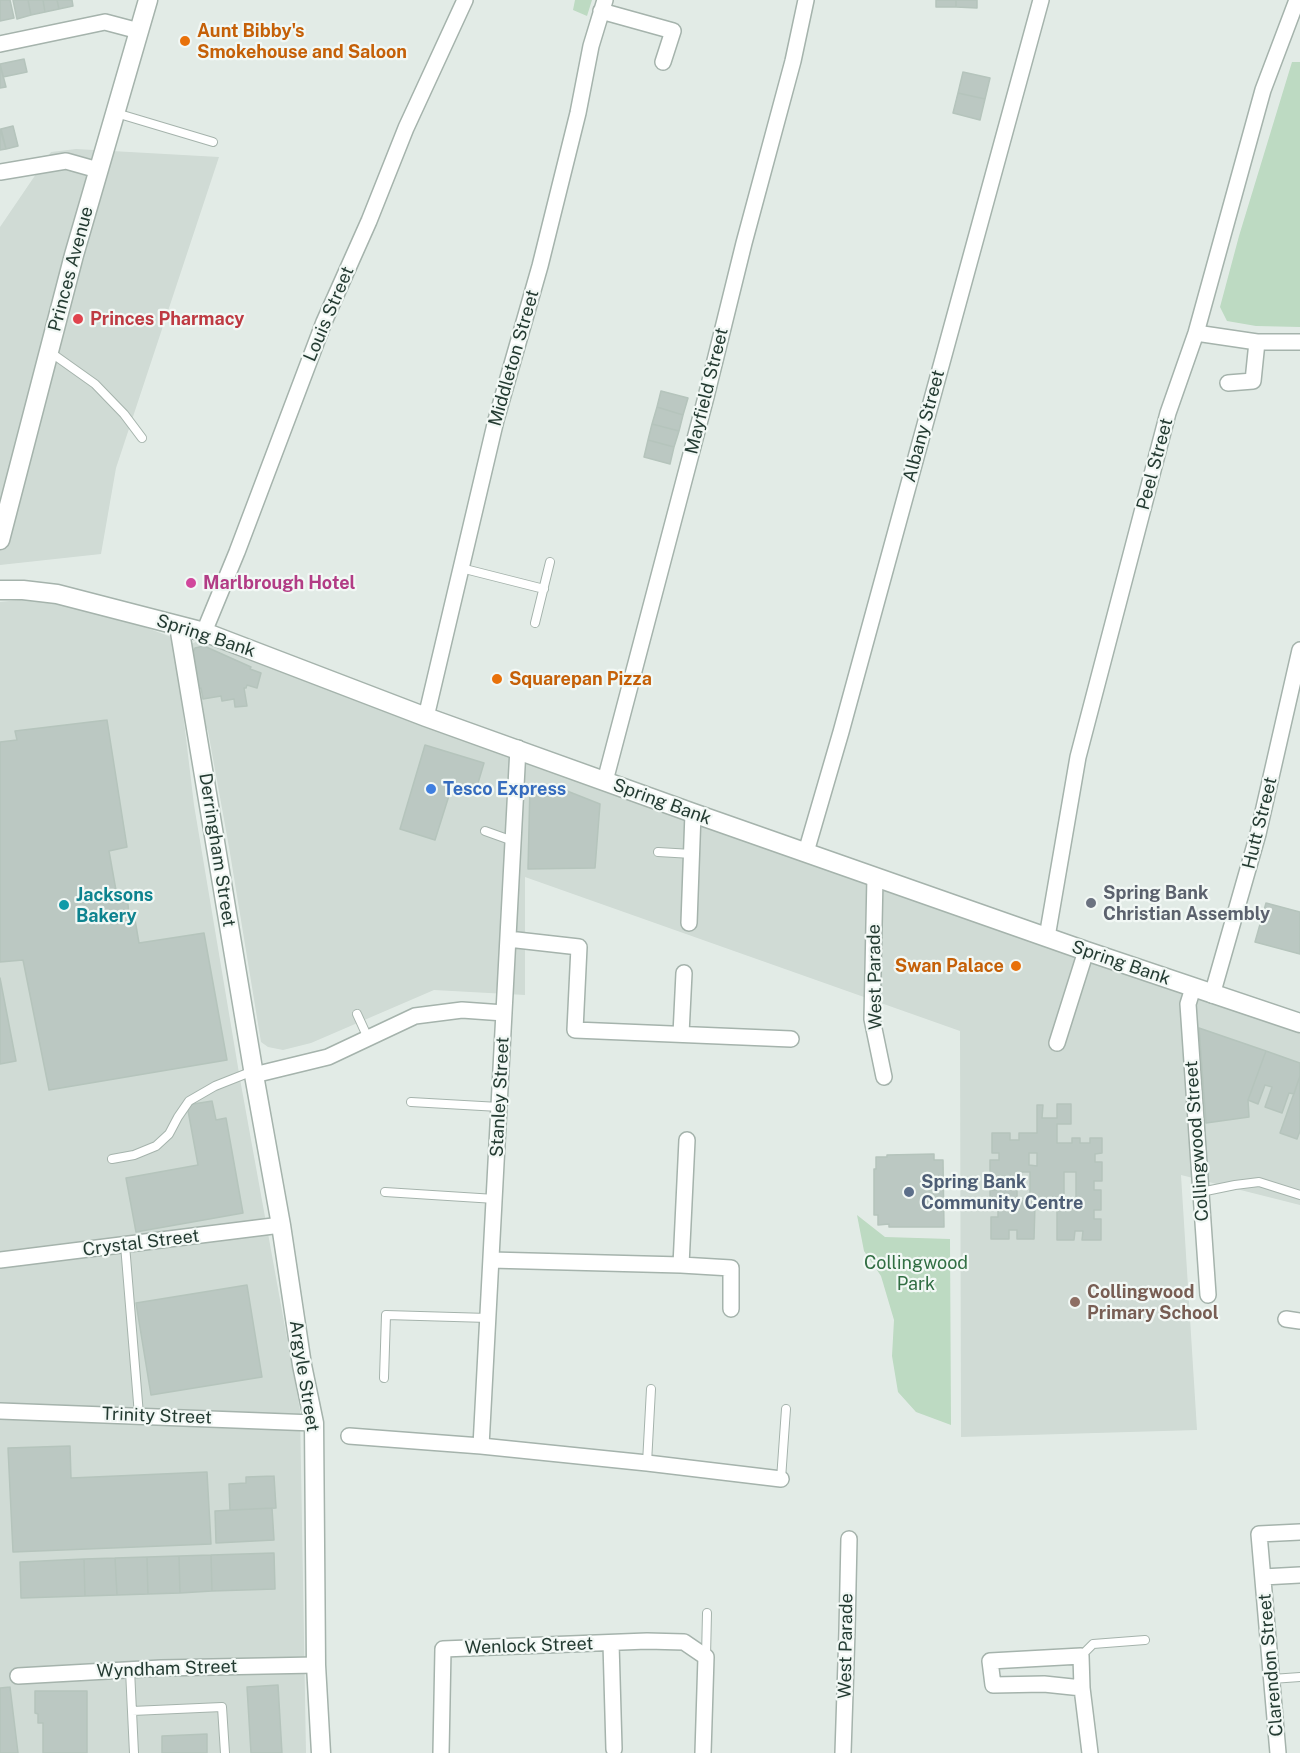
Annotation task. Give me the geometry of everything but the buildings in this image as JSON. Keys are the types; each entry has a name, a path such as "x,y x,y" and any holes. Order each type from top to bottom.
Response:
{"street":[{"name":"Princes Avenue","path":"0,540 74,255 148,0"},
{"name":"Louis Street","path":"204,632 237,552 324,322 369,221 406,128 465,0"},
{"name":"Mayfield Street","path":"605,781 793,61 806,0"},
{"name":"Albany Street","path":"806,852 844,721 1041,0"},
{"name":"Peel Street","path":"1047,937 1077,757 1168,413 1196,333 1263,90 1297,0"},
{"path":"603,5 673,31 663,62"},
{"name":"Middleton Street","path":"426,717 496,420 540,266 579,113 591,46 603,5"},
{"path":"0,44 105,22 139,31"},
{"path":"0,172 66,161 98,170"},
{"path":"1196,333 1257,342 1300,342"},
{"path":"1228,382 1253,381 1257,342"},
{"name":"Spring Bank","path":"0,579 23,590"},
{"name":"Spring Bank","path":"0,590 57,594 204,632 426,717 518,748 693,813 1212,995 1300,1023"},
{"name":"Derringham Street","path":"179,626 253,1073"},
{"name":"Hutt Street","path":"1212,995 1258,834 1300,650"},
{"name":"Stanley Street","path":"482,1446 518,748"},
{"path":"689,923 693,813"},
{"name":"West Parade","path":"875,877 872,1019 884,1077"},
{"path":"508,939 579,947 575,1030 791,1039"},
{"path":"1057,1043 1086,951"},
{"path":"681,1034 684,973"},
{"name":"Collingwood Street","path":"1193,988 1188,1004 1208,1295"},
{"path":"253,1073 328,1057 415,1016 462,1010 504,1013"},
{"name":"Argyle Street","path":"253,1073 281,1225 302,1365 314,1423 316,1665 321,1753"},
{"path":"681,1265 687,1140"},
{"name":"Crystal Street","path":"0,1260 281,1225"},
{"path":"491,1260 731,1268 732,1309"},
{"name":"Trinity Street","path":"0,1411 314,1423"},
{"path":"349,1436 482,1446 781,1479"},
{"name":"Clarendon Street","path":"1278,1753 1259,1534 1300,1532"},
{"name":"West Parade","path":"843,1753 849,1539"},
{"name":"Clarendon Street","path":"1263,1577 1300,1575"},
{"name":"Wenlock Street","path":"441,1753 443,1649 646,1641 684,1642 706,1657"},
{"name":"Wenlock Street","path":"611,1643 614,1749"},
{"path":"1082,1688 1044,1684 993,1684 990,1661 1081,1656 1082,1688 1090,1753"},
{"path":"703,1753 706,1657"},
{"name":"Wyndham Street","path":"18,1676 161,1668 316,1665"}],"lane":[{"path":"115,113 213,142"},
{"path":"49,351 95,384 124,414 142,438"},
{"path":"535,623 550,562"},
{"path":"460,568 544,589"},
{"path":"485,831 513,841"},
{"path":"658,852 692,854"},
{"path":"357,1014 368,1038"},
{"path":"112,1159 134,1155 156,1146 169,1134 189,1101 215,1086 253,1073"},
{"path":"411,1102 500,1107"},
{"path":"1201,1192 1259,1182 1300,1195"},
{"path":"385,1192 495,1199"},
{"path":"125,1245 139,1415"},
{"path":"384,1378 386,1315 488,1318"},
{"path":"647,1463 651,1389"},
{"path":"781,1479 786,1409"},
{"path":"706,1657 707,1612"},
{"path":"1081,1656 1094,1644 1145,1640"},
{"path":"130,1670 134,1753"},
{"path":"1272,1679 1300,1677"},
{"path":"132,1711 222,1707 225,1753"}],"shaded area":[{"path":"76,149 219,157 116,468 101,554 0,565 0,227 51,152"},
{"path":"39,598 85,605 174,638 194,805 240,1079 300,1410 306,1753 0,1753 0,602"},
{"path":"198,641 251,658 508,757 866,883 1300,1026 1300,1205 1181,1175 1197,1430 961,1437 960,1031 525,877 525,995 434,990 311,1043 283,1050 268,1047 261,1042 208,731 200,716 189,645"}],"green space":[{"path":"575,0 592,0 587,16 573,10"},
{"path":"1292,62 1300,62 1300,327 1256,326 1227,321 1220,307"},
{"name":"Collingwood Park","path":"857,1215 885,1237 950,1239 951,1425 916,1412 898,1392 892,1356 894,1320 881,1276 864,1251"}],"place":[{"name":"Aunt Bibby's Smokehouse and Saloon","path":"185,41"},
{"name":"Princes Pharmacy","path":"78,319"},
{"name":"Marlbrough Hotel","path":"191,583"},
{"name":"Squarepan Pizza","path":"497,679"},
{"name":"Tesco Express","path":"431,789"},
{"name":"Spring Bank Christian Assembly","path":"1091,903"},
{"name":"Jacksons Bakery","path":"64,905"},
{"name":"Swan Palace","path":"1016,966"},
{"name":"Spring Bank Community Centre","path":"909,1192"},
{"name":"Collingwood Primary School","path":"1075,1302"}]}
